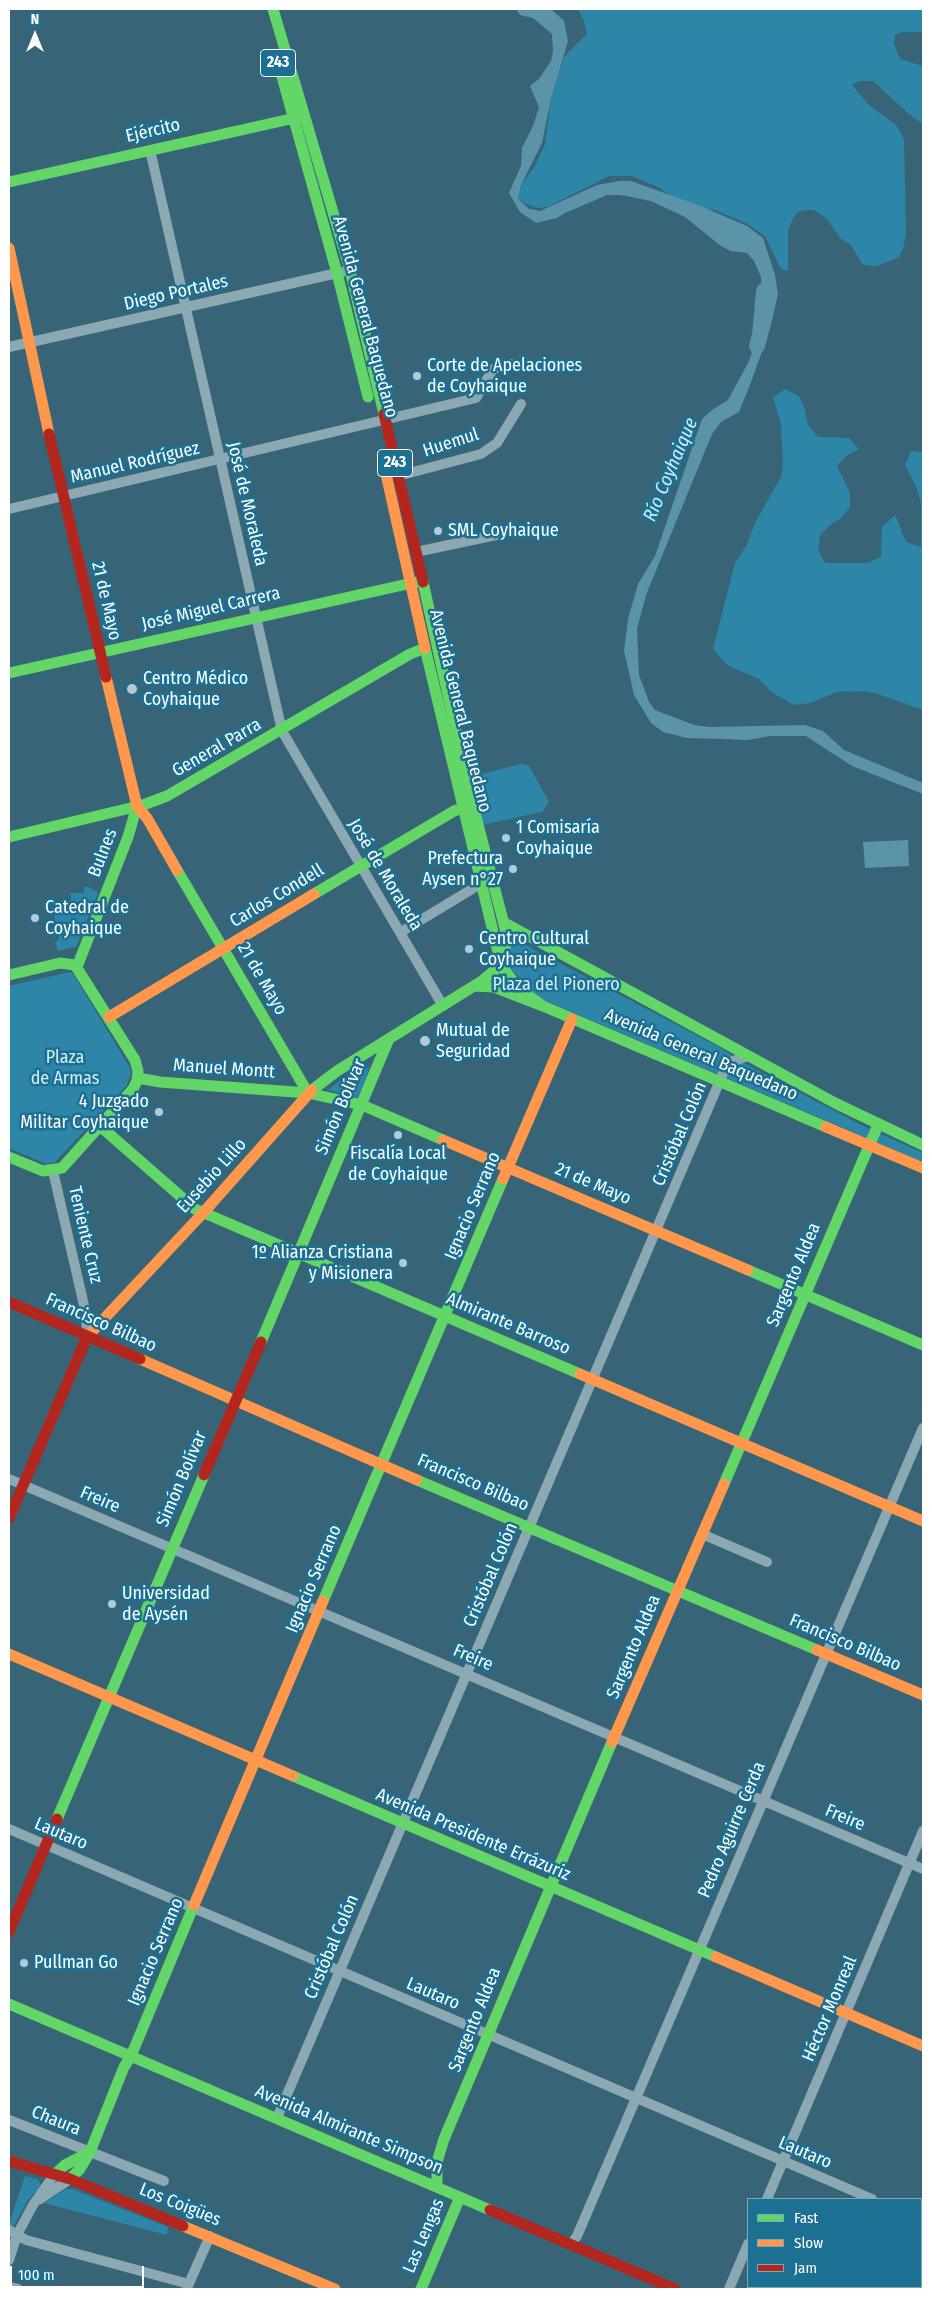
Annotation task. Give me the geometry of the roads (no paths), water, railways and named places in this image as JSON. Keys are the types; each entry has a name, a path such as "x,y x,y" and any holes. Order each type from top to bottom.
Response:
{"street":[{"name":"Avenida General Baquedano","path":"262,9 305,115 350,270 380,422 416,582 425,648 503,922 748,1056 878,1124 923,1145"},
{"name":"Avenida General Baquedano","path":"273,9 293,118 380,422 398,476 416,552 416,582 440,656 482,883 502,965 519,989 543,1006 923,1168"},
{"name":"Ejército","path":"9,182 305,115"},
{"name":"José de Moraleda","path":"150,150 282,730 443,1006"},
{"name":"21 de Mayo","path":"9,248 10,262 30,342 63,496 131,789 137,806 157,835 308,1092 362,1105 923,1344"},
{"name":"Diego Portales","path":"9,347 350,270"},
{"name":"Manuel Rodríguez","path":"9,509 476,398 493,369 511,364"},
{"name":"Huemul","path":"398,476 481,454 497,443 521,404"},
{"path":"416,552 510,532"},
{"name":"José Miguel Carrera","path":"9,673 416,582"},
{"path":"425,648 433,650 440,656"},
{"name":"General Parra","path":"9,837 137,806 167,796 410,654 425,648"},
{"name":"Carlos Condell","path":"109,1018 454,811 469,805"},
{"name":"Bulnes","path":"77,967 128,837 137,806"},
{"path":"128,837 141,832 157,835"},
{"path":"401,932 482,883"},
{"path":"502,965 506,943 503,922"},
{"path":"9,975 60,963 70,963 77,967 135,1060 138,1078 133,1089 66,1165 53,1172 43,1171 9,1157"},
{"name":"Eusebio Lillo","path":"9,1518 87,1336 203,1213 308,1092 337,1071 475,986 502,965"},
{"path":"475,986 494,988 543,1006"},
{"name":"Ignacio Serrano","path":"33,2204 70,2179 80,2169 90,2152 124,2067 132,2056 255,1760 572,1019"},
{"name":"Simón Bolívar","path":"9,1932 388,1040"},
{"name":"Cristóbal Colón","path":"276,2118 720,1083 729,1064 737,1058 748,1056"},
{"name":"Manuel Montt","path":"138,1078 160,1082 308,1092"},
{"name":"Sargento Aldea","path":"438,2188 436,2169 441,2148 550,1886 878,1124"},
{"name":"Almirante Barroso","path":"100,1126 195,1209 203,1213 923,1522"},
{"name":"Teniente Cruz","path":"53,1172 86,1314 87,1336"},
{"name":"Francisco Bilbao","path":"9,1302 923,1695"},
{"name":"Pedro Aguirre Cerda","path":"571,2245 577,2236 923,1428"},
{"name":"Freire","path":"9,1479 923,1869"},
{"path":"702,1534 767,1562"},
{"name":"Avenida Presidente Errázuriz","path":"9,1654 923,2046"},
{"name":"Lautaro","path":"9,1829 870,2198"},
{"name":"Héctor Monreal","path":"767,2198 923,1831"},
{"name":"Avenida Almirante Simpson","path":"9,2004 675,2289"},
{"name":"Chaura","path":"9,2120 164,2181"},
{"name":"Ignacio Serrano","path":"9,2260 13,2232 54,2174 64,2165 90,2152"},
{"name":"Los Coigües","path":"9,2161 70,2179 210,2236 310,2284 335,2289"},
{"name":"Las Lengas","path":"420,2289 460,2197"},
{"path":"13,2232 26,2240 188,2287 210,2236"},
{"path":"729,2289 747,2246"},
{"path":"9,2287 18,2289"}],"waterway":[{"name":"Río Coyhaique","path":"757,346 760,335 764,291"}],"place":[{"name":"Corte de Apelaciones de Coyhaique","path":"417,376"},
{"name":"SML Coyhaique","path":"438,531"},
{"name":"Centro Médico Coyhaique","path":"132,689"},
{"name":"1 Comisaría Coyhaique","path":"506,838"},
{"name":"Prefectura Aysen n°27","path":"513,869"},
{"name":"Catedral de Coyhaique","path":"35,918"},
{"name":"Centro Cultural Coyhaique","path":"469,949"},
{"name":"Mutual de Seguridad","path":"425,1041"},
{"name":"4 Juzgado Militar Coyhaique","path":"159,1112"},
{"name":"Fiscalía Local de Coyhaique","path":"398,1135"},
{"name":"1º Alianza Cristiana y Misionera","path":"403,1263"},
{"name":"Universidad de Aysén","path":"112,1604"},
{"name":"Pullman Go","path":"24,1963"}],"park label":[{"name":"Plaza del Pionero","path":"556,985"},
{"name":"Plaza de Armas","path":"65,1068"}]}
